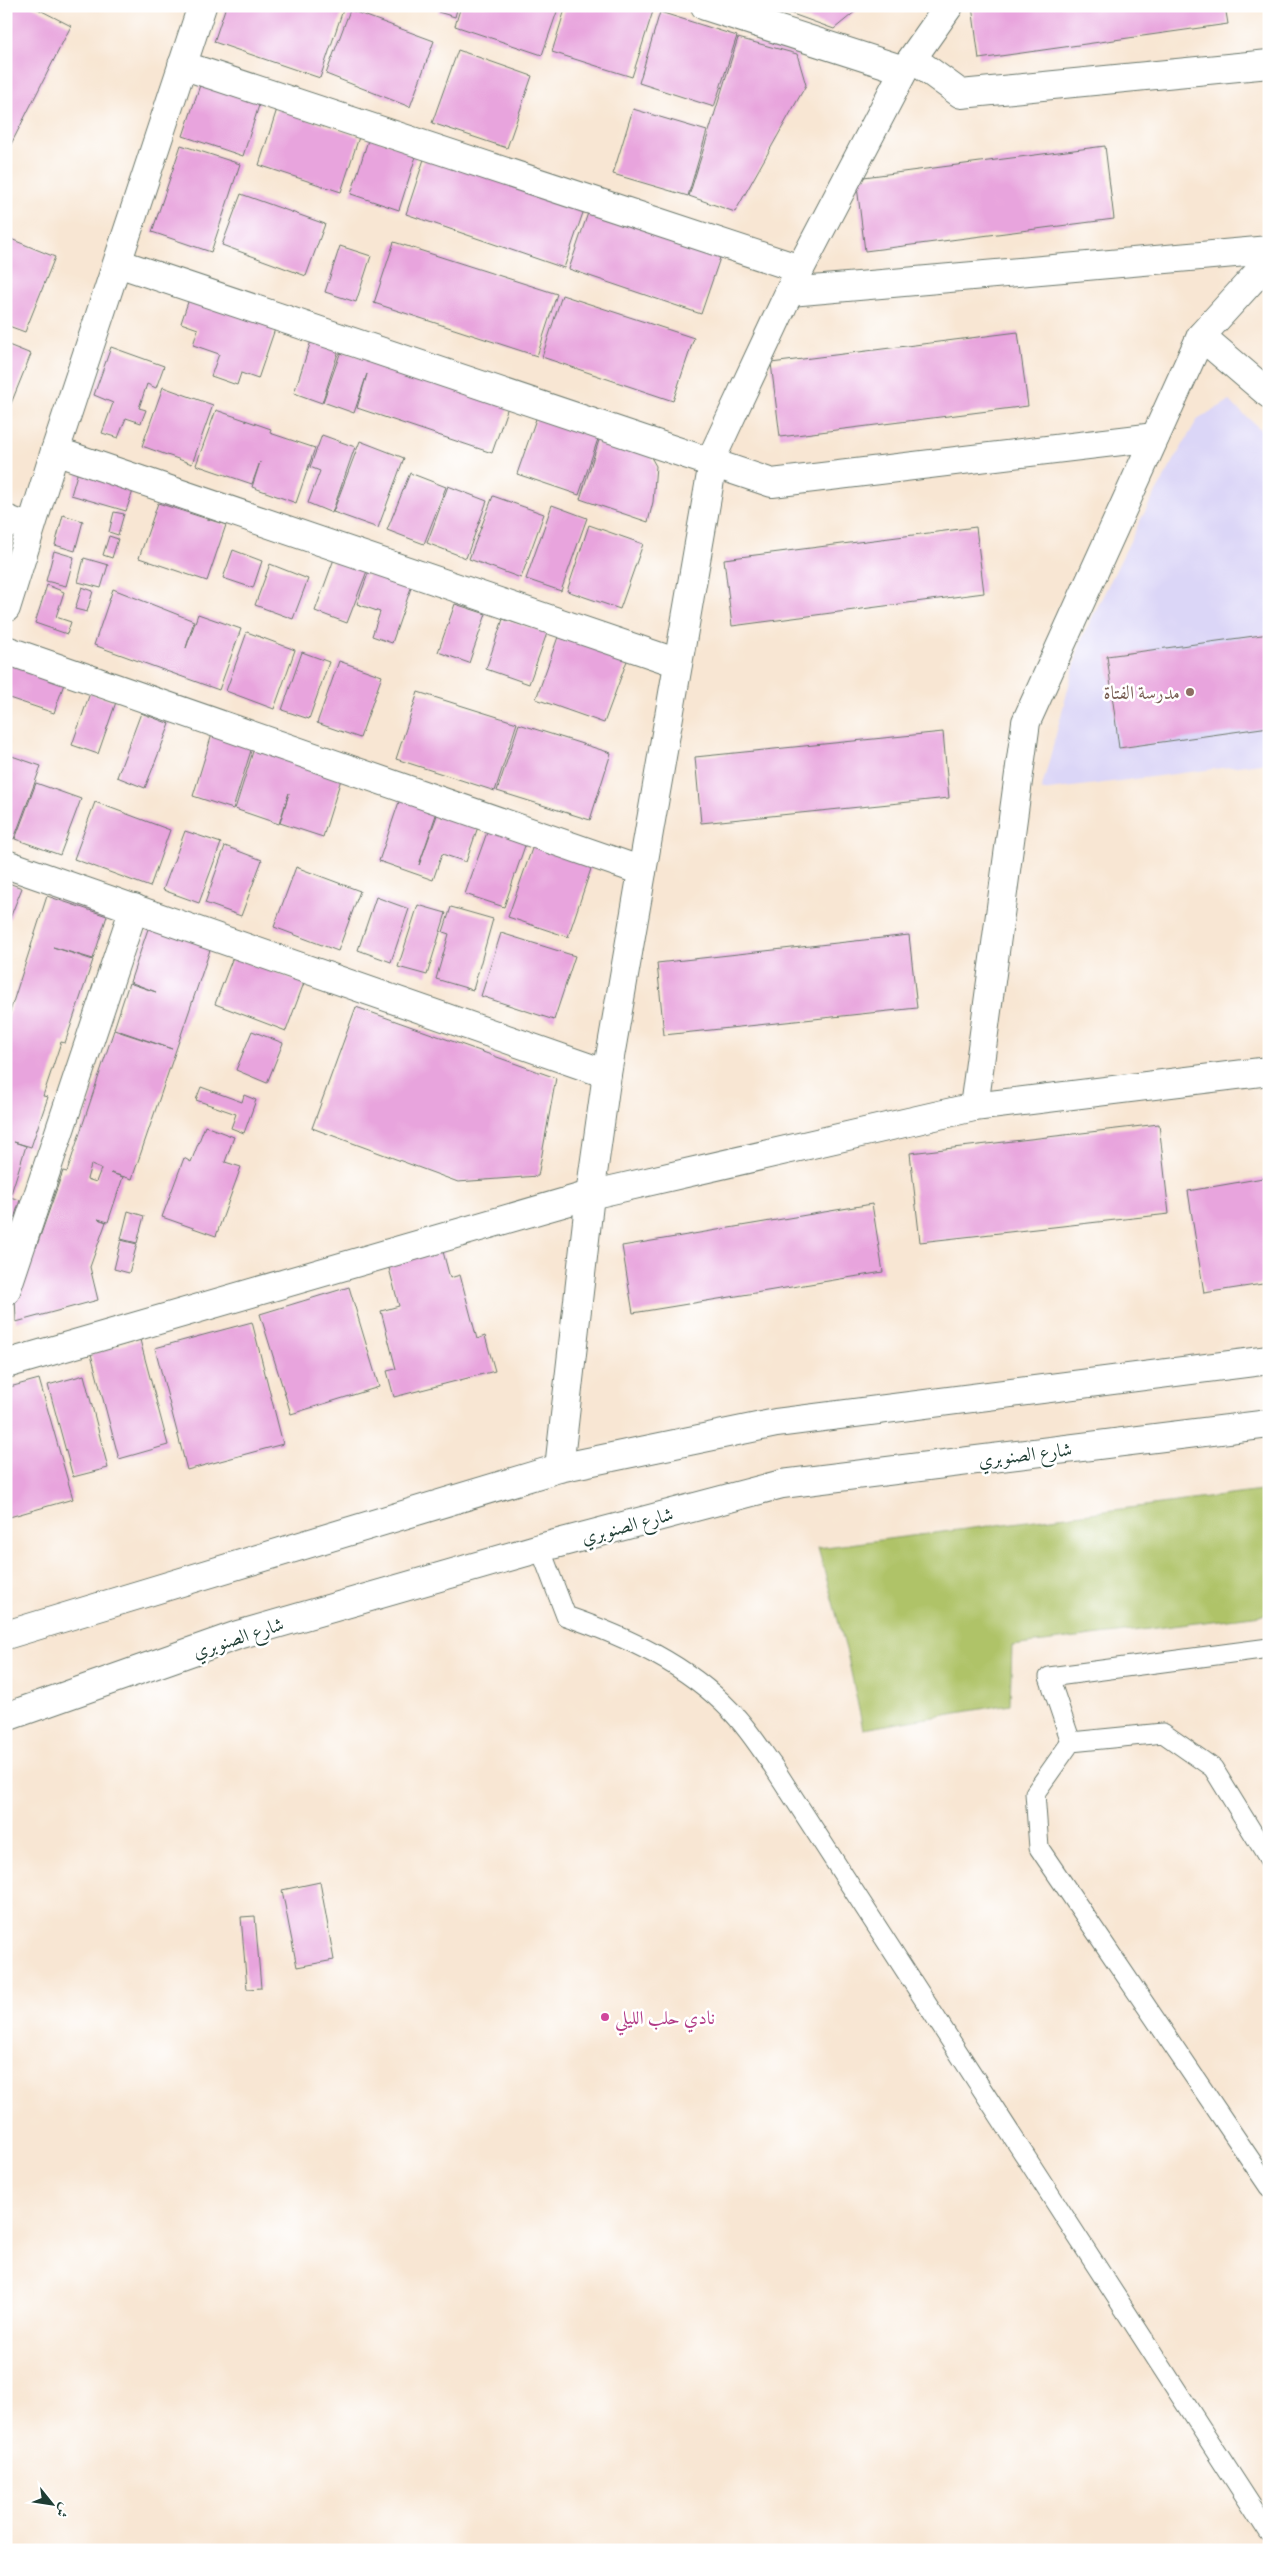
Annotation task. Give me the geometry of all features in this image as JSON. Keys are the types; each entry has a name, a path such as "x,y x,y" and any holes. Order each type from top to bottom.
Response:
{"street":[{"path":"6,608 18,524 55,451 202,6"},
{"path":"705,6 908,64 961,94 1269,64"},
{"path":"559,1468 590,1194 607,1074 715,451 795,281 908,64 949,6"},
{"path":"182,65 795,281 1269,250"},
{"path":"974,1107 1026,722 1201,336 1269,261"},
{"path":"118,263 772,483 1155,437"},
{"path":"1201,336 1269,394"},
{"path":"55,451 678,663"},
{"path":"6,650 642,871"},
{"path":"6,864 607,1074"},
{"path":"6,1291 134,908"},
{"path":"6,1364 590,1194 974,1107 1269,1071"},
{"path":"6,1635 559,1468 776,1423 1269,1360"},
{"name":"شارع الصنوبري","path":"6,1717 238,1636 540,1548 782,1484 1269,1424"}],"lane":[{"path":"540,1548 566,1616 608,1631 676,1665 732,1711 773,1766 1269,2533"},
{"path":"1071,1742 1049,1677 1269,1648"},
{"path":"1269,1859 1213,1768 1163,1733 1071,1742 1035,1793 1039,1848 1269,2187"}],"shaded area":[{"path":"1229,401 1269,437 1269,762 1041,791 1081,640 1142,517 1197,420"}],"green space":[{"path":"1269,1490 1269,1614 1012,1646 1010,1704 863,1729 847,1653 818,1548"}],"building":[{"path":"6,6 32,6 71,26 6,154"},
{"path":"226,6 331,6 343,10 320,78 214,42"},
{"path":"440,6 458,6 455,17 438,12"},
{"path":"461,6 559,6 542,55 455,26"},
{"path":"566,6 654,8 632,77 552,52"},
{"path":"773,6 862,6 834,29 773,7"},
{"path":"972,6 1225,6 1228,24 979,59"},
{"path":"350,10 434,41 410,107 326,74"},
{"path":"660,12 737,36 714,107 639,83"},
{"path":"738,38 797,54 806,85 735,212 689,196"},
{"path":"458,50 532,76 507,148 432,123"},
{"path":"202,79 261,99 243,156 183,136"},
{"path":"277,109 359,137 341,192 259,165"},
{"path":"633,109 707,131 688,196 613,174"},
{"path":"369,137 417,153 399,210 351,194"},
{"path":"181,145 240,164 211,252 152,232"},
{"path":"1105,146 1114,219 865,251 856,178"},
{"path":"426,153 585,207 564,268 406,214"},
{"path":"241,194 325,224 306,276 222,245"},
{"path":"590,207 722,252 701,314 569,269"},
{"path":"6,237 55,257 25,332 6,325"},
{"path":"394,242 557,294 537,356 374,303"},
{"path":"340,246 371,256 356,302 325,292"},
{"path":"191,293 277,323 258,379 241,373 237,385 211,376 219,354 193,345 198,329 181,323"},
{"path":"562,295 694,338 673,401 542,357"},
{"path":"1018,332 1028,406 780,437 771,363"},
{"path":"311,341 339,350 322,403 294,393"},
{"path":"6,344 31,354 6,416"},
{"path":"111,347 164,366 156,388 147,384 139,408 146,410 141,423 126,418 118,438 102,433 113,403 94,395"},
{"path":"341,351 510,401 492,453 357,408 367,374 354,413 323,402"},
{"path":"163,387 213,405 192,464 142,446"},
{"path":"216,410 271,429 270,433 315,448 296,503 252,487 260,462 252,484 196,465"},
{"path":"537,416 599,436 579,495 517,474"},
{"path":"602,431 644,445 656,466 653,502 648,522 580,499"},
{"path":"322,435 355,447 332,513 308,503 320,471 310,467"},
{"path":"360,441 404,458 378,528 333,512"},
{"path":"78,471 134,488 126,511 71,495"},
{"path":"410,473 446,487 424,544 387,530"},
{"path":"448,486 487,501 466,558 427,543"},
{"path":"493,496 544,514 521,578 469,559"},
{"path":"158,503 226,525 207,581 139,558"},
{"path":"552,505 587,518 561,591 526,579"},
{"path":"114,512 124,514 118,535 109,532"},
{"path":"63,515 83,521 75,551 55,545"},
{"path":"589,525 643,544 620,609 567,591"},
{"path":"976,527 984,593 732,626 724,559"},
{"path":"109,536 118,539 112,558 103,555"},
{"path":"233,550 262,561 253,588 223,578"},
{"path":"54,551 74,557 66,586 46,581"},
{"path":"84,558 108,565 101,588 78,582"},
{"path":"334,559 367,571 347,623 315,611"},
{"path":"270,564 308,579 293,619 255,605"},
{"path":"369,571 412,585 392,643 372,636 380,612 357,604"},
{"path":"47,585 64,592 56,617 71,622 67,634 35,623"},
{"path":"82,587 93,591 87,612 75,609"},
{"path":"113,589 194,621 186,648 198,614 241,629 219,690 94,645"},
{"path":"455,604 486,614 469,663 438,652"},
{"path":"503,619 547,633 529,684 486,669"},
{"path":"247,632 295,650 274,709 226,691"},
{"path":"559,634 628,658 604,723 536,699"},
{"name":"مدرسة الفتاة","path":"1269,634 1269,727 1119,748 1107,656"},
{"path":"302,652 329,662 309,719 282,710"},
{"path":"11,659 66,678 54,713 6,697 6,673"},
{"path":"339,661 382,676 360,738 317,723"},
{"path":"418,692 517,723 495,791 396,759"},
{"path":"90,693 116,702 98,754 72,745"},
{"path":"141,713 170,724 145,788 117,777"},
{"path":"519,724 611,753 590,820 497,791"},
{"path":"213,731 253,744 233,809 193,796"},
{"path":"943,732 949,798 701,823 695,757"},
{"path":"255,745 343,773 323,837 280,823 289,793 279,824 235,809"},
{"path":"6,754 41,766 14,839 6,836"},
{"path":"36,783 81,799 60,855 15,839"},
{"path":"402,793 439,806 419,865 440,807 480,821 466,862 442,854 433,880 379,861"},
{"path":"95,802 170,830 150,887 74,859"},
{"path":"490,824 528,837 504,907 465,894"},
{"path":"185,831 221,843 199,903 163,890"},
{"path":"535,840 594,860 568,937 508,917"},
{"path":"225,846 262,860 241,916 205,903"},
{"path":"296,867 360,891 338,951 274,927"},
{"path":"6,882 22,888 6,928"},
{"path":"47,896 107,916 93,959 53,947 93,960 65,1043 61,1042 43,1096 48,1097 31,1147 14,1142 26,1146 10,1197 20,1200 7,1240 6,1024"},
{"path":"376,897 409,909 391,962 358,950"},
{"path":"418,905 446,913 427,975 398,967"},
{"path":"451,907 493,919 473,990 436,979 449,934 443,932"},
{"path":"149,926 211,947 132,1179 111,1173 123,1177 108,1222 98,1219 106,1222 90,1267 98,1300 16,1322 15,1295 34,1247 36,1248 63,1171 67,1172 114,1030 172,1049 114,1029 129,983 156,992 130,982","holes":["91,1165 101,1169 96,1182 87,1179"]},
{"path":"501,933 575,956 554,1020 481,996"},
{"path":"909,935 917,1008 664,1035 657,963"},
{"path":"233,957 304,983 286,1031 215,1004"},
{"path":"356,1007 556,1078 538,1176 458,1182 312,1128"},
{"path":"252,1031 283,1043 267,1083 236,1070"},
{"path":"201,1087 242,1102 244,1095 256,1100 244,1133 231,1128 236,1114 196,1100"},
{"path":"1159,1124 1169,1214 920,1242 910,1153"},
{"path":"205,1126 234,1137 225,1162 241,1167 216,1236 162,1217 184,1158 191,1162"},
{"path":"1269,1177 1269,1283 1204,1293 1188,1191"},
{"path":"872,1204 883,1272 633,1313 622,1246"},
{"path":"128,1211 144,1216 137,1243 121,1239"},
{"path":"121,1240 137,1244 129,1273 114,1269"},
{"path":"441,1244 450,1278 460,1275 477,1339 485,1336 495,1371 394,1397 387,1371 396,1369 381,1311 399,1306 386,1257"},
{"path":"349,1287 379,1387 291,1414 260,1314"},
{"path":"252,1322 283,1444 187,1470 155,1348"},
{"path":"140,1340 168,1445 119,1459 91,1354"},
{"path":"84,1375 108,1468 73,1477 48,1385"},
{"path":"39,1379 73,1499 6,1518 6,1388"},
{"path":"320,1882 334,1960 297,1967 282,1890"},
{"path":"255,1916 261,1988 247,1989 241,1917"}],"place":[{"name":"مدرسة الفتاة","path":"1190,692"},
{"name":"نادي حلب الليلي","path":"605,2017"}]}
